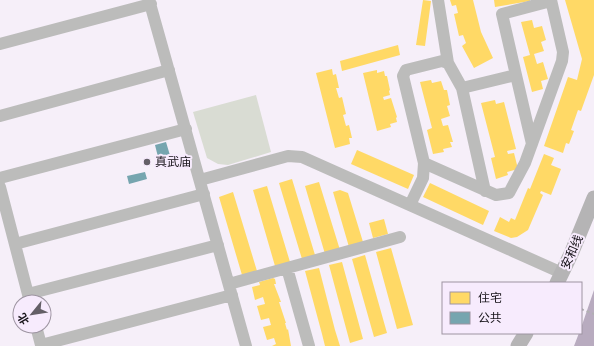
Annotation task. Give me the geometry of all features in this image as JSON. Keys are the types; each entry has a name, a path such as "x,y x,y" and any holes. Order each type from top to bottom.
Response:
{"main road":[{"name":"安和线","path":"559,278 580,234 594,198"},
{"path":"518,346 525,334"}],"street":[{"path":"438,0 448,63 462,88 486,191"},
{"path":"424,163 496,195 509,193 525,163 532,144 563,56 551,1 502,14 532,144"},
{"path":"0,44 150,2 246,346"},
{"path":"410,205 423,178 424,163 403,76 406,70 442,62 448,63"},
{"path":"0,116 169,70"},
{"path":"462,88 516,75"},
{"path":"0,178 186,129"},
{"path":"200,180 288,156 302,157 410,205 559,278"},
{"path":"0,187 28,294"},
{"path":"15,244 204,194"},
{"path":"38,334 41,345 231,289 287,268 400,237"},
{"path":"44,294 218,246"},
{"path":"287,268 309,346"}],"path":[{"path":"582,309 594,314"}],"shaded area":[{"path":"256,95 271,152 228,165 218,164 207,158 193,112"},
{"path":"594,290 594,346 574,346 579,334 582,334 582,325"}],"building: 住宅":[{"path":"423,0 431,1 425,46 416,45"},
{"path":"450,0 473,0 481,32 493,58 474,68 462,46 466,43 463,35 459,36 454,14 458,13 456,5 452,6"},
{"path":"494,0 530,0 530,1 495,7"},
{"path":"565,0 594,0 594,75 581,111 578,110 571,130 574,131 569,144 566,143 563,153 544,146 568,77 577,80 582,59"},
{"path":"532,20 534,28 542,26 546,40 541,42 544,51 534,54 537,64 543,62 548,79 541,81 543,89 532,92 523,57 530,55 521,22"},
{"path":"398,45 400,55 342,71 340,61"},
{"path":"332,69 333,75 336,74 339,88 336,88 339,98 342,97 346,114 343,115 346,126 349,125 352,138 349,138 350,144 335,148 316,73"},
{"path":"377,70 377,73 384,71 385,76 387,76 390,95 383,97 384,100 391,98 397,117 397,122 390,124 391,127 377,131 363,73"},
{"path":"431,80 432,83 441,81 444,90 447,90 450,105 447,106 450,116 441,119 443,126 448,125 453,142 450,142 452,147 443,149 444,152 433,154 427,130 432,128 420,82"},
{"path":"495,100 496,104 504,102 516,149 507,151 508,154 514,153 518,169 507,172 508,175 496,179 491,158 495,157 481,103"},
{"path":"357,150 414,175 408,189 351,164"},
{"path":"544,154 554,158 551,165 561,169 551,195 541,191 540,193 543,195 528,230 517,237 511,238 494,231 500,217 509,222 511,218 515,220 528,188 530,189"},
{"path":"292,179 315,255 302,259 279,183"},
{"path":"319,182 340,250 325,254 305,186"},
{"path":"430,183 489,211 483,225 423,197"},
{"path":"267,186 290,262 275,266 253,190"},
{"path":"340,190 348,193 363,242 349,247 333,192"},
{"path":"233,192 257,271 242,275 219,197"},
{"path":"384,219 388,234 373,238 369,223"},
{"path":"391,248 413,325 397,329 376,252"},
{"path":"365,255 387,333 374,337 352,259"},
{"path":"342,262 363,339 350,343 329,265"},
{"path":"319,268 340,346 325,346 305,271"},
{"path":"273,278 275,279 276,284 274,284 281,302 279,302 287,330 288,329 291,346 272,346 276,344 274,338 267,340 263,327 271,325 269,318 261,320 257,306 265,304 263,297 255,300 252,287 260,285 259,282"}],"building: 公共":[{"path":"166,142 172,162 160,165 155,145"},
{"path":"145,172 147,179 129,184 127,176"}],"place":[{"name":"真武庙","path":"147,162"}]}
